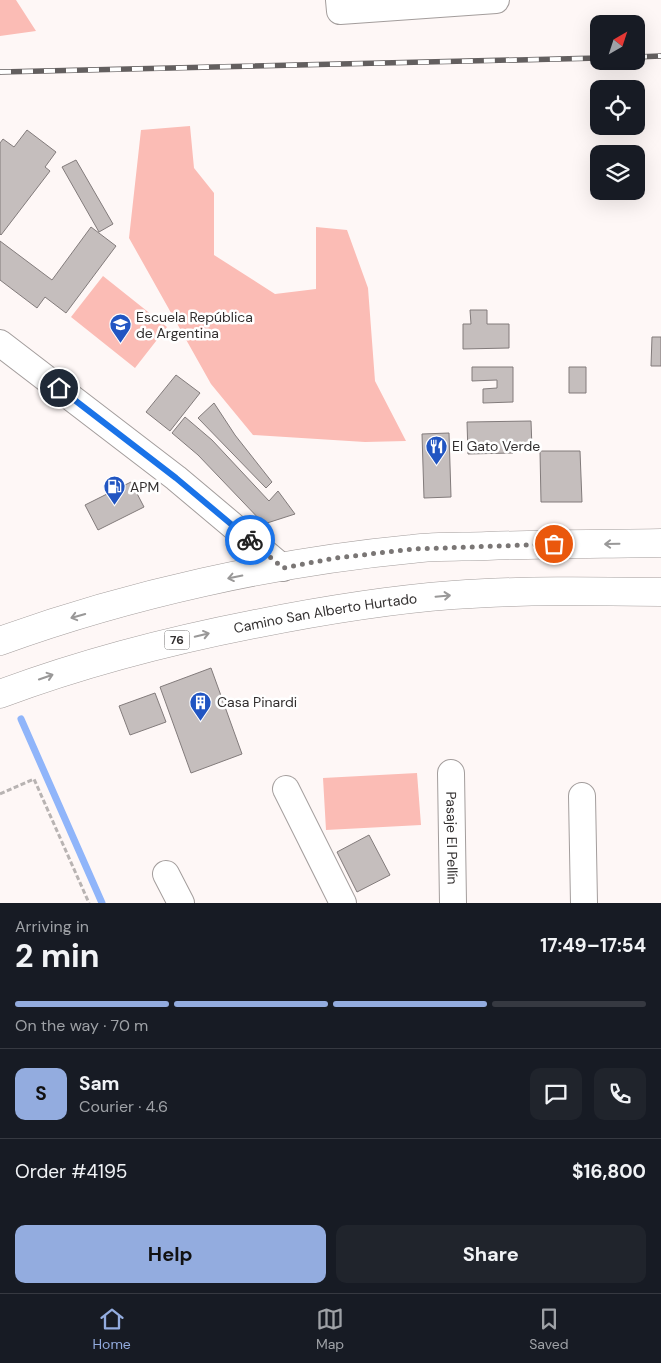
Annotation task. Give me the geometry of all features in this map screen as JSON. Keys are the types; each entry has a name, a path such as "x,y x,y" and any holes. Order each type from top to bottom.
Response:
{"main road":[{"path":"0,641 33,629 206,582 335,558 414,549 536,544 661,543"},
{"name":"Camino San Alberto Hurtado","path":"0,694 48,676 162,644 295,616 359,605 454,595 556,590 661,592"}],"street":[{"path":"339,0 340,11 496,0"},
{"path":"0,343 176,478 283,568"},
{"name":"Pasaje El Pellín","path":"450,773 453,903"},
{"path":"286,789 343,903"},
{"path":"582,796 584,903"},
{"path":"166,874 181,903"}],"path":[{"path":"0,794 34,779 89,903"}],"shaded area":[{"path":"0,0 16,0 36,31 0,36"},
{"path":"190,126 194,168 214,193 214,255 275,294 316,289 316,227 347,230 368,288 375,381 406,441 365,442 253,435 211,384 129,238 141,130"},
{"path":"103,276 167,327 135,368 71,317"},
{"path":"417,773 421,825 326,830 323,778"}],"building":[{"path":"27,130 56,152 45,167 50,171 1,235 0,143 3,139 14,147"},
{"path":"76,160 113,224 99,232 62,167"},
{"path":"91,227 116,246 66,313 45,297 37,308 0,280 0,241 52,280"},
{"path":"470,310 487,310 487,324 509,324 509,348 463,349 463,324 471,324"},
{"path":"652,337 661,337 661,366 651,366"},
{"path":"472,367 513,367 513,402 483,403 483,389 497,388 497,380 472,381"},
{"path":"569,367 586,367 586,393 569,393"},
{"path":"176,375 200,393 170,431 146,412"},
{"path":"214,403 235,435 272,482 266,488 198,418"},
{"path":"185,417 212,440 269,501 278,491 295,514 264,524 198,455 172,433"},
{"path":"531,421 532,449 513,450 513,453 468,454 467,422"},
{"name":"El Gato Verde","path":"449,433 451,497 424,498 422,434"},
{"path":"540,451 580,451 582,502 541,502"},
{"name":"APM","path":"131,482 144,507 98,530 85,505"},
{"name":"Casa Pinardi","path":"211,668 242,754 191,773 160,687"},
{"path":"155,693 166,722 130,735 119,706"},
{"path":"369,835 390,875 357,892 337,852"}],"waterway":[{"path":"21,719 102,903"}],"railway":[{"path":"645,57 661,56"},
{"path":"0,72 590,58"}],"way so far":[{"path":"250,540 283,568 335,558 414,549 554,544"}],"place":[{"name":"Escuela República de Argentina","path":"120,344"},
{"name":"El Gato Verde","path":"436,465"},
{"name":"APM","path":"114,506"},
{"name":"Casa Pinardi","path":"201,721"}],"route":[{"path":"59,388 176,478 250,540"}]}
